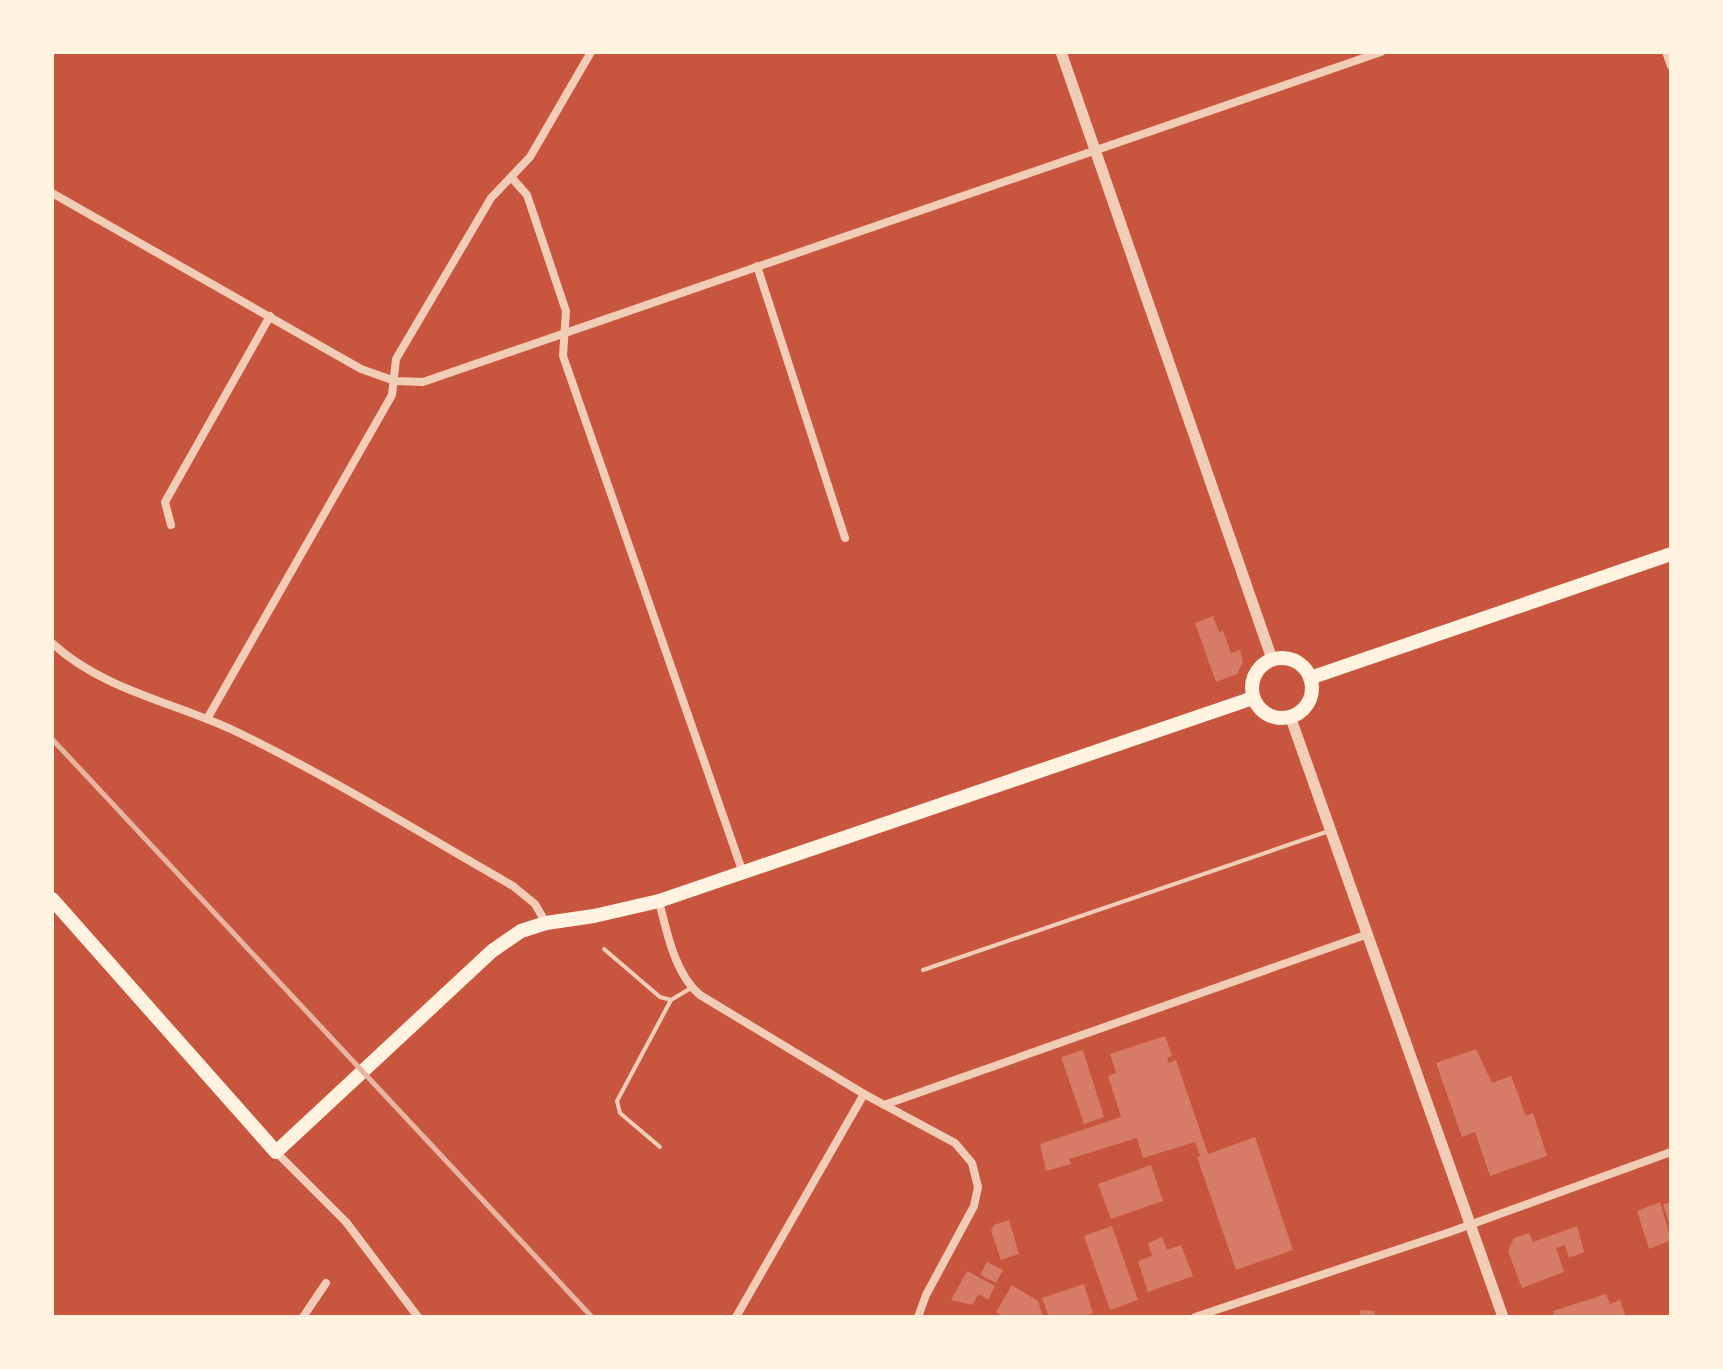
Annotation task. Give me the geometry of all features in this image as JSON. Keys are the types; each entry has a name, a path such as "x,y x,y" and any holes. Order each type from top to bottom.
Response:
{"main road":[{"path":"1310,678 1671,554"},
{"path":"1281,657 1299,663 1310,678 1312,688 1306,706 1290,716 1272,716 1264,712 1253,698 1252,688 1257,670 1272,659 1281,657"},
{"path":"52,899 276,1152 492,951 521,931 546,923 659,901 1253,698"}],"street":[{"path":"207,719 392,395 396,359 491,198 530,157 591,52"},
{"path":"1061,52 1272,659"},
{"path":"52,193 361,369 395,381 423,382 1381,52"},
{"path":"1666,52 1671,66"},
{"path":"511,177 527,195 566,311 563,356 743,874"},
{"path":"757,266 845,538"},
{"path":"171,525 165,502 270,316"},
{"path":"52,643 78,663 117,684 207,719 287,756 513,886 535,904 546,923"},
{"path":"1290,716 1503,1317"},
{"path":"659,901 672,949 691,988 864,1094 955,1143 966,1154 977,1173 974,1206 926,1295 918,1317"},
{"path":"884,1105 1368,934"},
{"path":"736,1317 864,1094"},
{"path":"276,1152 356,1234 418,1317"},
{"path":"1195,1317 1470,1225 1671,1152"},
{"path":"303,1317 326,1283"}],"lane":[{"path":"923,970 1331,831"},
{"path":"604,949 660,997 671,1000"},
{"path":"660,1147 620,1113 617,1101 671,1000 691,988"}],"building":[{"path":"1213,616 1219,632 1223,631 1231,653 1240,650 1243,662 1237,674 1216,682 1195,623"},
{"path":"1165,1036 1172,1056 1167,1058 1169,1063 1176,1060 1208,1154 1255,1137 1293,1250 1236,1270 1197,1157 1200,1156 1195,1142 1143,1158 1137,1138 1069,1159 1071,1164 1046,1171 1040,1144 1121,1117 1108,1076 1116,1073 1110,1054"},
{"path":"1476,1049 1492,1083 1511,1076 1526,1116 1533,1113 1547,1156 1490,1176 1475,1132 1462,1137 1436,1063"},
{"path":"1083,1050 1104,1117 1084,1124 1061,1057"},
{"path":"1151,1165 1163,1201 1111,1219 1098,1184"},
{"path":"1660,1202 1671,1240 1649,1249 1637,1211"},
{"path":"1671,1202 1671,1226 1670,1226 1663,1204"},
{"path":"1009,1220 1019,1254 1001,1260 991,1231 994,1225"},
{"path":"1112,1226 1138,1300 1110,1310 1084,1236"},
{"path":"1577,1226 1584,1252 1569,1258 1565,1245 1556,1248 1564,1272 1522,1288 1508,1251 1514,1238 1529,1233 1533,1242"},
{"path":"1162,1237 1167,1250 1181,1245 1193,1276 1148,1292 1138,1261 1152,1256 1148,1243"},
{"path":"987,1262 1003,1270 996,1283 980,1275"},
{"path":"967,1271 995,1286 988,1300 979,1294 972,1305 951,1300"},
{"path":"1084,1284 1093,1313 1081,1317 1049,1317 1042,1298"},
{"path":"1012,1285 1038,1301 1043,1317 1004,1317 996,1312"},
{"path":"1606,1294 1610,1304 1620,1300 1626,1317 1555,1317 1553,1311"},
{"path":"1360,1310 1375,1311 1374,1317 1360,1317"}],"railway":[{"path":"52,739 592,1317"}]}
